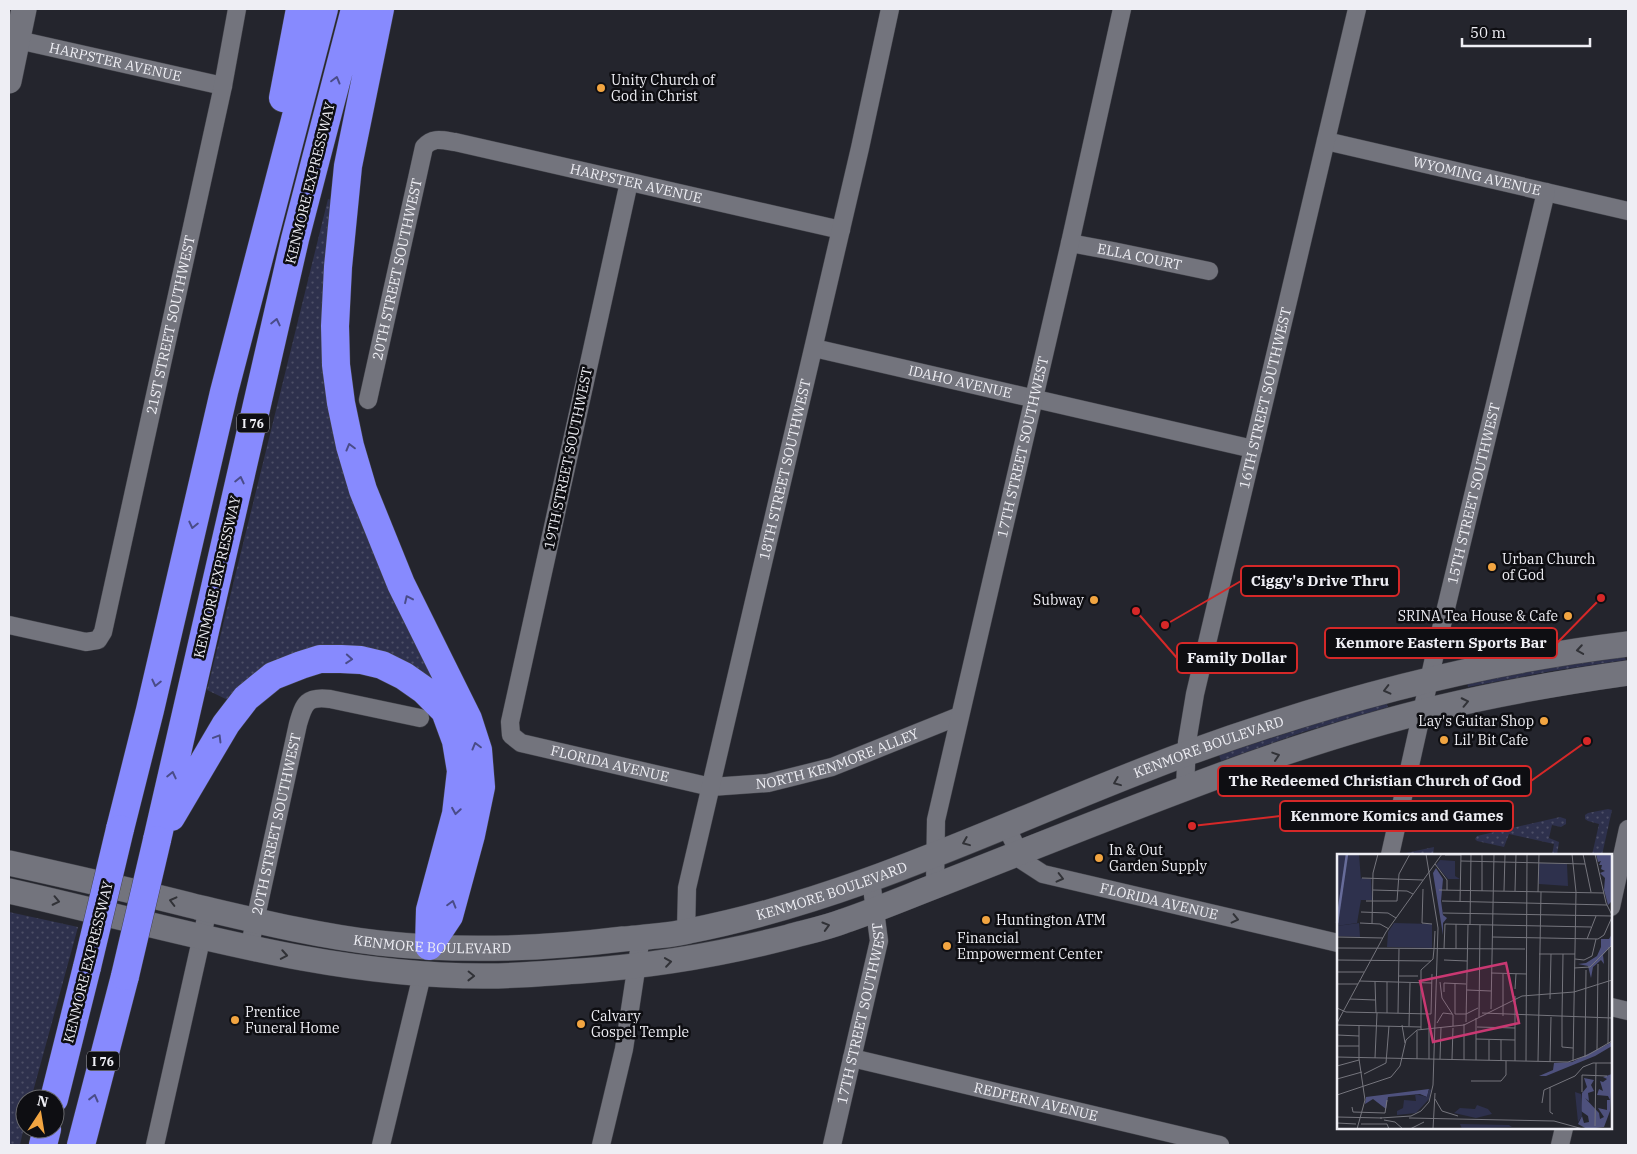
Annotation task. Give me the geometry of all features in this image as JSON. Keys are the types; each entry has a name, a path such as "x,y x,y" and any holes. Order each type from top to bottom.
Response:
{"highway":[{"path":"224,392 300,9"},
{"name":"KENMORE EXPRESSWAY","path":"56,1089 150,710 224,392 324,9"},
{"name":"KENMORE EXPRESSWAY","path":"82,1145 157,840 295,239 355,9"},
{"path":"380,9 348,166 338,267 335,326 336,365 341,403 350,446 363,490 401,584 468,719 478,750 481,787 471,835 449,916 429,946"},
{"path":"157,840 226,724 246,698 273,676 301,664 320,659 361,660 382,665 404,676 424,690 445,711 456,741 460,764 461,771 456,814 430,910 429,946"}],"main road":[{"path":"9,81 13,39 24,9"},
{"name":"KENMORE BOULEVARD","path":"9,863 254,920 361,940 429,946 496,948 572,945 686,932 798,905 871,880 1186,754 1372,694 1525,659 1628,644"},
{"name":"KENMORE BOULEVARD","path":"9,891 248,949 356,968 422,975 489,976 545,974 691,959 738,950 843,922 1185,788 1303,747 1422,712 1552,685 1628,673"},
{"path":"422,975 429,946"}],"street":[{"name":"21ST STREET SOUTHWEST","path":"9,625 86,642 98,640 103,632 223,86 237,9"},
{"name":"18TH STREET SOUTHWEST","path":"686,932 687,888 814,348 890,9"},
{"name":"17TH STREET SOUTHWEST","path":"935,886 936,820 1070,244 1122,9"},
{"name":"16TH STREET SOUTHWEST","path":"1185,788 1186,754 1195,694 1357,9"},
{"name":"HARPSTER AVENUE","path":"13,39 223,86"},
{"name":"HARPSTER AVENUE","path":"430,141 436,139 454,142 841,230"},
{"name":"20TH STREET SOUTHWEST","path":"368,400 424,147 430,141"},
{"name":"WYOMING AVENUE","path":"1326,141 1628,211"},
{"name":"19TH STREET SOUTHWEST","path":"511,735 510,722 629,182"},
{"name":"15TH STREET SOUTHWEST","path":"1390,854 1422,712 1546,192"},
{"name":"ELLA COURT","path":"1070,244 1209,271"},
{"name":"IDAHO AVENUE","path":"814,348 1253,448"},
{"name":"20TH STREET SOUTHWEST","path":"248,949 302,710 308,702 317,697 420,718"},
{"name":"NORTH KENMORE ALLEY","path":"711,787 768,783 832,767 959,716"},
{"name":"FLORIDA AVENUE","path":"511,735 521,743 711,787"},
{"name":"FLORIDA AVENUE","path":"1006,826 1023,861 1043,874 1337,942"},
{"path":"1612,901 1628,829"},
{"name":"17TH STREET SOUTHWEST","path":"832,1145 879,941 871,880"},
{"path":"155,1145 208,909"},
{"path":"601,1145 624,1049 641,937"},
{"path":"381,1145 422,975"},
{"path":"1612,1007 1628,1011"},
{"name":"REDFERN AVENUE","path":"852,1058 1220,1145"},
{"path":"1560,1145 1564,1129"}],"shaded area":[{"path":"328,199 335,201 326,374 442,684 365,649 319,645 271,661 230,701 207,690"},
{"path":"1624,655 1626,660 1552,671 1468,687 1467,682"},
{"path":"1386,701 1388,707 1303,732 1221,761 1219,755"},
{"path":"1612,810 1602,854 1592,854 1599,824 1585,819 1585,815"},
{"path":"1560,817 1566,819 1566,824 1561,827 1552,825 1549,838 1559,842 1557,854 1552,854 1554,844 1509,834 1504,847 1477,841 1475,839 1477,836"},
{"path":"1434,847 1433,854 1406,853"},
{"path":"9,912 78,927 34,1089 15,1089 15,1139 21,1139 20,1145 9,1145"}],"place":[{"name":"Unity Church of God in Christ","path":"601,88"},
{"name":"Urban Church of God","path":"1492,567"},
{"name":"Kenmore Eastern Sports Bar","path":"1601,598"},
{"name":"Subway","path":"1094,600"},
{"name":"Family Dollar","path":"1136,611"},
{"name":"SRINA Tea House & Cafe","path":"1568,616"},
{"name":"Ciggy's Drive Thru","path":"1165,625"},
{"name":"Lay's Guitar Shop","path":"1544,721"},
{"name":"Lil' Bit Cafe","path":"1444,740"},
{"name":"The Redeemed Christian Church of God","path":"1587,741"},
{"name":"Kenmore Komics and Games","path":"1192,826"},
{"name":"In & Out Garden Supply","path":"1099,858"},
{"name":"Huntington ATM","path":"986,920"},
{"name":"Financial Empowerment Center","path":"947,946"},
{"name":"Prentice Funeral Home","path":"235,1020"},
{"name":"Calvary Gospel Temple","path":"581,1024"}]}
